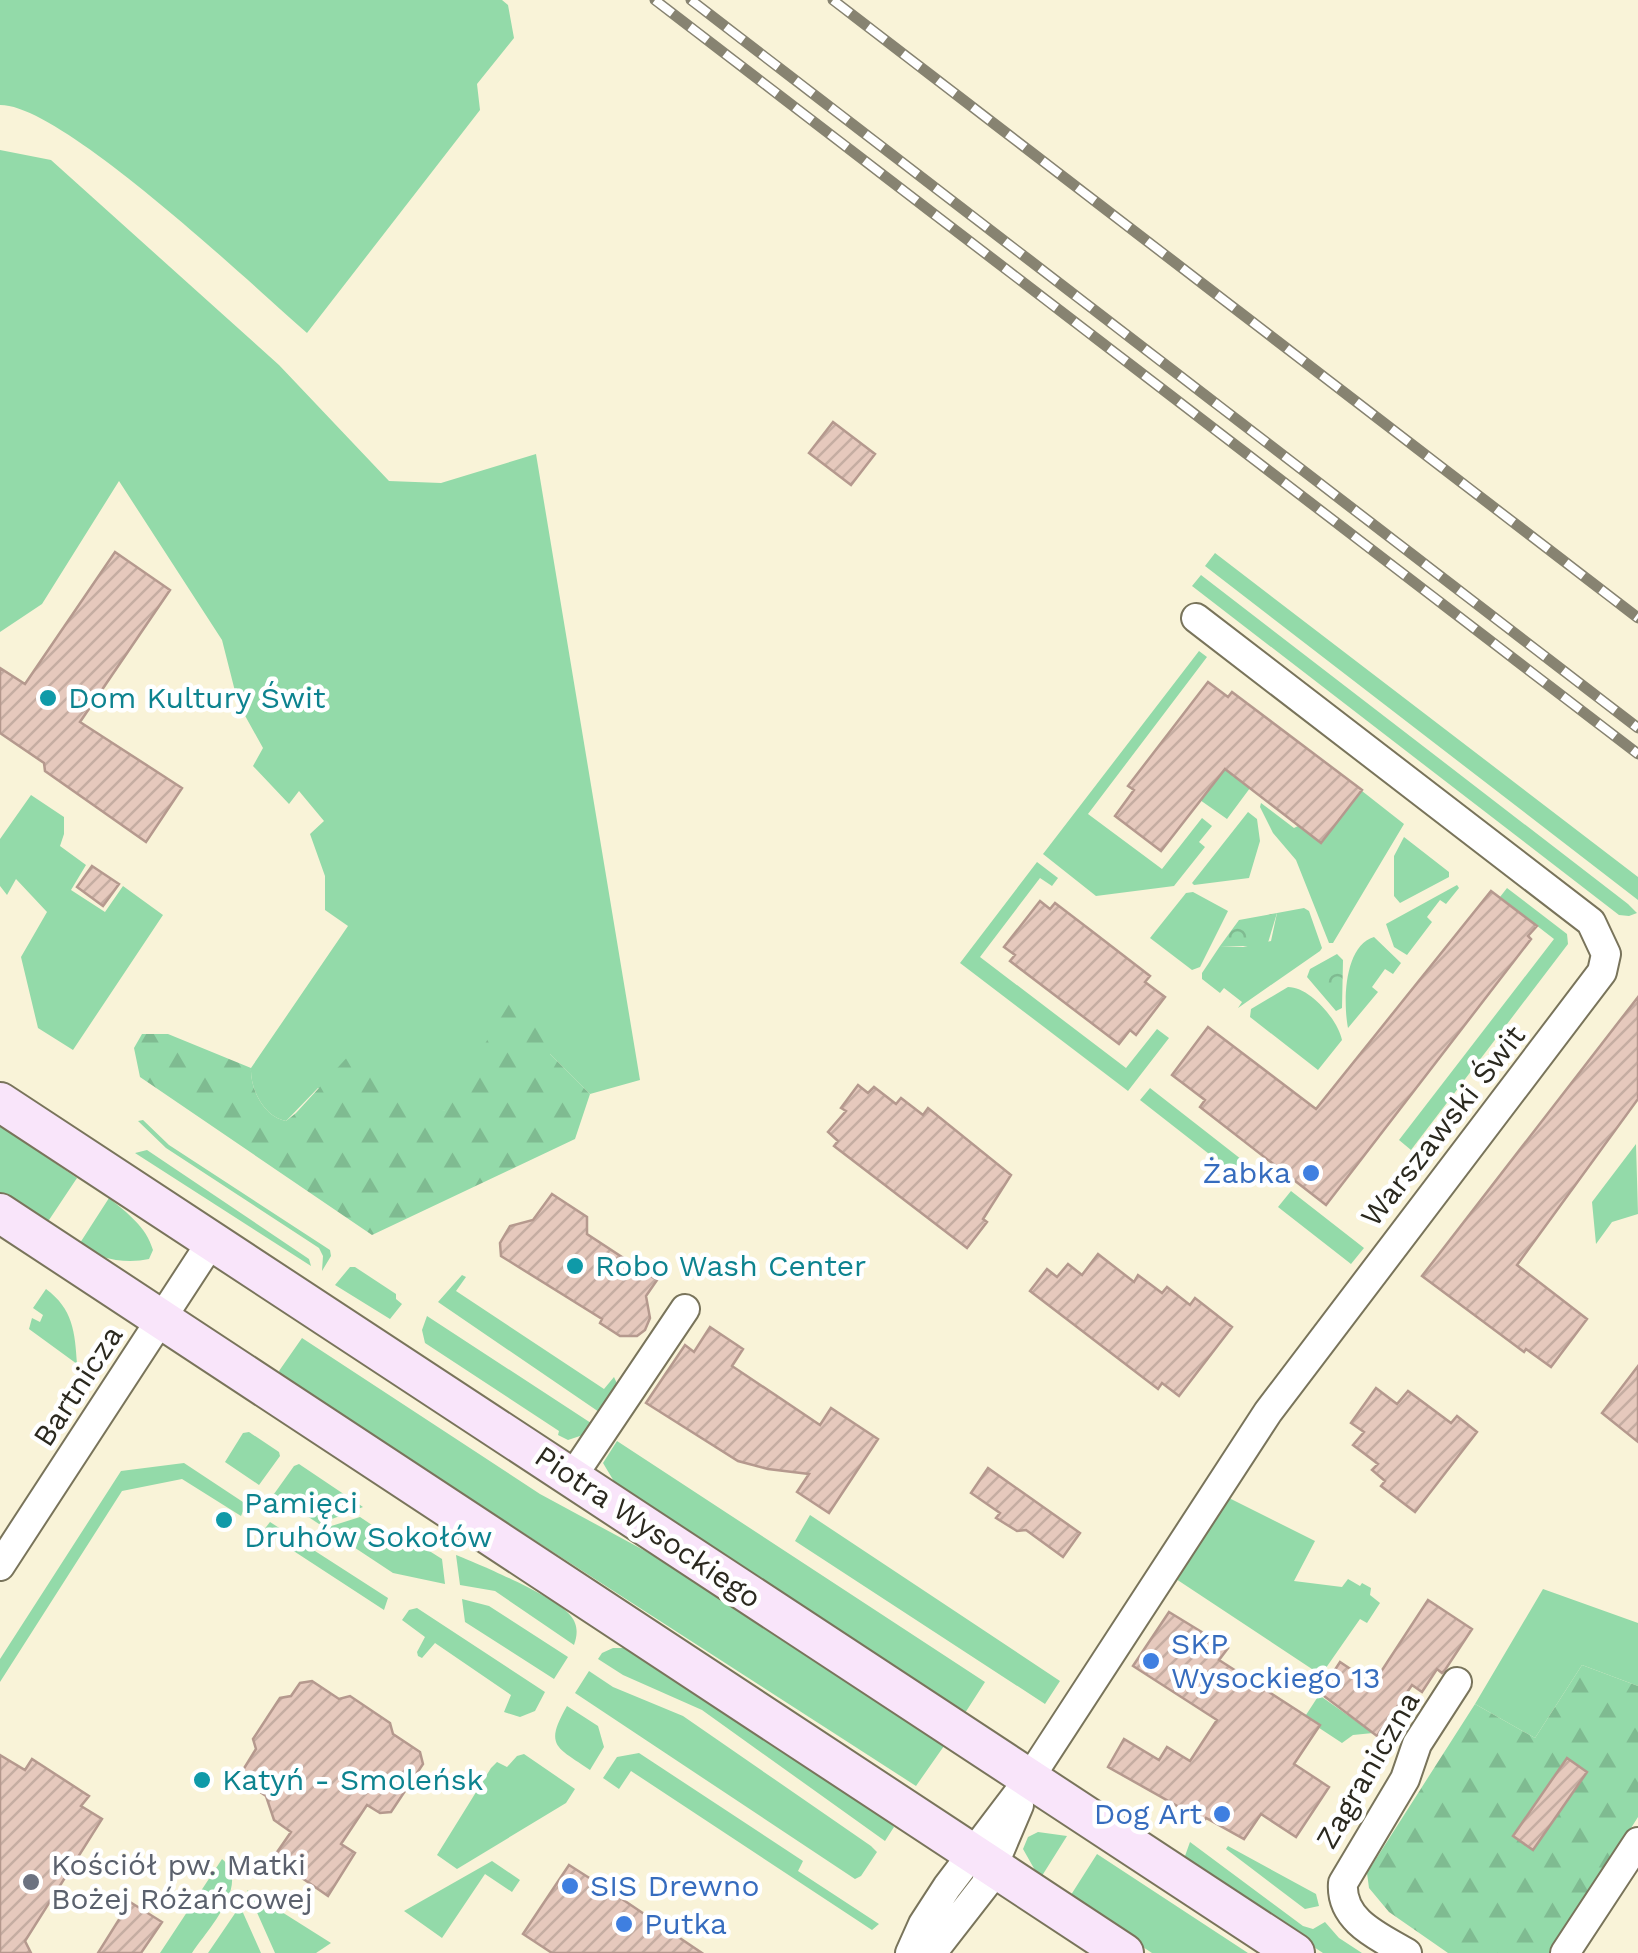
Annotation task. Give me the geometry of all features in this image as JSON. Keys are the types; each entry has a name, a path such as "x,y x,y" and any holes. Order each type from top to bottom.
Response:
{"main road":[{"name":"Piotra Wysockiego","path":"0,1102 1295,1953"},
{"path":"0,1213 1124,1953"}],"street":[{"name":"Warszawski Świt","path":"982,1860 1028,1778 1268,1412 1383,1256 1594,985 1606,954 1591,922 1196,618"},
{"name":"Bartnicza","path":"0,1566 212,1242"},
{"path":"572,1476 686,1309"},
{"name":"Zagraniczna","path":"1406,1953 1359,1923 1342,1892 1350,1867 1405,1779 1417,1744 1457,1682"},
{"path":"1565,1953 1638,1842"},
{"path":"910,1953 924,1924 982,1860"},
{"path":"932,1953 986,1885 982,1860"}],"green space":[{"path":"0,0 502,0 508,5 514,38 477,84 480,110 307,333 110,164 29,113 0,105"},
{"path":"0,150 51,160 279,365 389,481 441,483 536,454 640,1080 590,1094 550,1054 444,1111 318,1088 286,1121 271,1114 260,1101 251,1068 348,926 325,910 325,876 310,834 324,821 299,791 289,804 253,766 263,748 238,703 222,640 119,481 42,604 0,632"},
{"path":"1215,553 1638,877 1638,900 1205,566"},
{"path":"1201,575 1637,913 1619,915 1192,586"},
{"path":"1199,651 1207,657 1088,814 1162,869 1202,818 1212,826 1199,842 1205,847 1174,886 1096,896 1043,854"},
{"path":"1218,764 1250,788 1227,819 1200,800"},
{"path":"1362,791 1404,824 1333,943 1329,943 1296,860 1273,833 1260,807 1261,803 1321,843"},
{"path":"31,795 64,817 60,846 86,865 71,890 105,912 123,886 163,915 73,1050 38,1028 21,957 47,912 16,879 7,895 0,886 0,839"},
{"path":"1248,812 1257,819 1260,841 1249,878 1194,885 1192,883"},
{"path":"1404,837 1449,872 1449,877 1400,903 1394,896 1394,856"},
{"path":"1037,862 1058,878 1052,886 1040,878 980,957 1126,1068 1157,1029 1169,1038 1128,1091 960,963"},
{"path":"1457,885 1459,888 1446,904 1440,900 1427,917 1432,922 1407,955 1394,947 1386,924"},
{"path":"1507,888 1567,934 1568,944 1411,1150 1399,1140 1554,939 1500,897"},
{"path":"1193,892 1228,911 1200,967 1192,970 1150,938 1186,893"},
{"path":"1304,908 1309,911 1320,951 1238,1008 1242,1002 1224,988 1220,993 1202,979 1220,946 1243,947 1271,941 1277,913"},
{"path":"1277,913 1267,946 1220,946 1239,920"},
{"path":"1374,937 1401,963 1393,974 1385,969 1372,987 1378,992 1348,1028 1346,990 1351,963 1364,942"},
{"path":"1337,954 1343,960 1342,1008 1336,1011 1307,977 1310,969"},
{"path":"1288,987 1314,998 1329,1014 1342,1040 1318,1070 1250,1017 1251,1009"},
{"path":"511,1001 546,1029 550,1054 590,1094 575,1139 372,1235 140,1077 134,1048 142,1034 168,1034 251,1068 260,1101 271,1114 286,1121 352,1052 444,1111"},
{"path":"1150,1088 1246,1163 1236,1175 1140,1100"},
{"path":"143,1120 169,1145 330,1250 331,1256 322,1271 319,1248 166,1148 138,1121"},
{"path":"0,1125 77,1178 47,1223 0,1193"},
{"path":"1636,1144 1638,1214 1612,1222 1596,1244 1592,1202"},
{"path":"147,1150 309,1259 311,1266 135,1153"},
{"path":"1291,1191 1364,1248 1351,1264 1278,1207"},
{"path":"109,1198 146,1234 153,1250 149,1259 112,1259 80,1243"},
{"path":"350,1267 396,1294 402,1304 390,1319 335,1285"},
{"path":"462,1275 466,1277 456,1291 604,1389 614,1377 619,1388 602,1414 438,1302"},
{"path":"46,1289 62,1305 71,1322 77,1364 29,1329 32,1318 40,1322 43,1315 33,1308"},
{"path":"427,1316 594,1425 589,1433 568,1440 558,1435 559,1431 425,1343 422,1330"},
{"path":"302,1338 540,1494 649,1553 944,1746 916,1786 283,1378 279,1371"},
{"path":"249,1432 280,1456 259,1485 225,1462 243,1433"},
{"path":"617,1441 985,1682 965,1713 615,1483 603,1463"},
{"path":"184,1463 246,1504 241,1516 182,1479 122,1491 0,1682 0,1659 121,1471"},
{"path":"299,1464 363,1507 319,1524 274,1494"},
{"path":"1229,1498 1315,1541 1294,1581 1342,1587 1348,1579 1371,1588 1370,1595 1380,1603 1367,1623 1360,1619 1321,1675 1176,1579"},
{"path":"810,1515 1060,1681 1045,1704 795,1541"},
{"path":"360,1517 393,1539 412,1540 442,1559 445,1584 393,1573 325,1528"},
{"path":"270,1522 388,1598 384,1610 263,1531"},
{"path":"456,1555 562,1608 576,1626 574,1645 495,1591 460,1585"},
{"path":"1543,1589 1638,1623 1638,1686 1582,1665 1535,1738 1475,1704"},
{"path":"462,1599 489,1606 568,1657 554,1679 465,1622"},
{"path":"417,1608 545,1692 535,1711 520,1717 504,1712 511,1695 435,1643 422,1658 418,1656 425,1637 402,1620 409,1610"},
{"path":"613,1648 624,1648 888,1821 894,1827 885,1841 702,1710 623,1675 598,1659"},
{"path":"1582,1665 1638,1686 1638,1817 1552,1953 1448,1953 1389,1912 1369,1888 1367,1873 1475,1704 1535,1738"},
{"path":"589,1671 613,1687 683,1716 871,1846 877,1852 861,1876 855,1879 575,1693"},
{"path":"1319,1695 1373,1733 1353,1735 1342,1743 1304,1718"},
{"path":"567,1706 598,1726 604,1747 590,1770 557,1744 556,1730"},
{"path":"639,1753 803,1861 798,1871 879,1924 872,1930 631,1771 619,1789 603,1778 617,1757"},
{"path":"524,1754 575,1789 566,1803 457,1869 437,1855 491,1768 497,1762 507,1767"},
{"path":"1038,1832 1067,1836 1040,1879 1023,1849 1028,1837"},
{"path":"1190,1842 1303,1926 1313,1929 1325,1922 1339,1938 1362,1953 1323,1953 1189,1865 1185,1856"},
{"path":"1228,1846 1316,1894 1319,1906 1305,1909 1226,1849"},
{"path":"1097,1854 1248,1953 1152,1953 1069,1898"},
{"path":"222,1859 230,1869 232,1881 230,1894 216,1920 192,1953 160,1953"},
{"path":"492,1861 520,1880 512,1892 485,1874 442,1938 404,1911"},
{"path":"247,1890 331,1943 316,1953 275,1953"},
{"path":"240,1906 261,1953 208,1953"}],"building":[{"path":"833,422 875,454 851,485 809,453"},
{"name":"Dom Kultury Świt","path":"115,552 170,590 80,722 182,788 146,842 45,771 44,763 0,733 0,668 25,684"},
{"path":"1208,682 1228,697 1232,692 1362,790 1321,843 1225,769 1161,851 1115,816 1134,790 1128,786"},
{"path":"92,866 119,884 103,906 77,887"},
{"path":"1491,891 1537,926 1528,936 1531,939 1326,1205 1200,1107 1205,1100 1172,1075 1208,1027 1316,1109"},
{"path":"1040,901 1050,909 1055,903 1150,976 1145,982 1165,997 1136,1035 1130,1030 1119,1044 1010,961 1015,955 1004,947"},
{"path":"1638,997 1638,1099 1517,1265 1587,1319 1551,1367 1526,1349 1524,1352 1422,1276"},
{"path":"858,1085 868,1093 874,1087 896,1104 901,1098 923,1115 928,1108 1011,1175 983,1219 987,1222 967,1248 834,1146 838,1141 828,1132 846,1111 841,1108"},
{"name":"Robo Wash Center","path":"552,1194 587,1217 587,1234 657,1280 646,1296 650,1318 637,1336 620,1336 600,1323 602,1319 501,1256 500,1243 510,1226 533,1220"},
{"path":"1098,1254 1134,1282 1138,1275 1162,1293 1167,1287 1190,1305 1195,1298 1232,1327 1179,1396 1162,1383 1158,1389 1030,1291 1047,1269 1057,1277 1068,1264 1082,1275"},
{"path":"710,1327 743,1349 732,1366 820,1425 831,1408 878,1439 829,1513 797,1492 809,1474 738,1461 646,1403 685,1345 694,1352"},
{"path":"1638,1366 1638,1442 1602,1413"},
{"path":"1376,1388 1397,1404 1408,1391 1451,1423 1457,1416 1477,1432 1415,1512 1381,1486 1385,1481 1372,1470 1378,1464 1353,1445 1364,1432 1351,1423"},
{"path":"988,1468 1080,1533 1063,1557 1026,1530 1017,1531 996,1518 1000,1513 971,1493"},
{"path":"1428,1600 1472,1629 1445,1670 1442,1673 1437,1669 1422,1692 1412,1685 1377,1736 1320,1693 1340,1662 1373,1684"},
{"path":"1169,1612 1228,1648 1219,1660 1320,1725 1294,1764 1329,1787 1296,1837 1261,1814 1244,1839 1108,1767 1124,1739 1159,1760 1167,1747 1190,1761 1217,1720 1133,1666"},
{"path":"312,1681 339,1699 350,1696 390,1723 393,1734 420,1752 423,1764 391,1812 380,1813 367,1805 341,1844 355,1853 328,1896 273,1858 291,1832 274,1820 266,1796 246,1782 243,1770 256,1749 253,1739 280,1698 291,1696 300,1683"},
{"name":"Kościół pw. Matki Bożej Różańcowej","path":"0,1755 25,1770 32,1759 89,1796 81,1806 102,1819 25,1941 31,1953 0,1953"},
{"path":"1567,1758 1587,1772 1533,1850 1513,1836"},
{"path":"569,1865 702,1953 552,1953 523,1934"},
{"path":"130,1902 162,1922 141,1953 98,1953"}],"railway":[{"path":"655,0 1638,754"},
{"path":"691,0 1638,728"},
{"path":"833,0 1638,618"}],"place":[{"name":"Dom Kultury Świt","path":"48,698"},
{"name":"Żabka","path":"1311,1173"},
{"name":"Robo Wash Center","path":"575,1266"},
{"name":"Pamięci Druhów Sokołów","path":"224,1520"},
{"name":"SKP Wysockiego 13","path":"1151,1661"},
{"name":"Katyń - Smoleńsk","path":"202,1780"},
{"name":"Dog Art","path":"1222,1814"},
{"name":"Kościół pw. Matki Bożej Różańcowej","path":"31,1882"},
{"name":"SIS Drewno","path":"570,1886"},
{"name":"Putka","path":"624,1924"}]}
